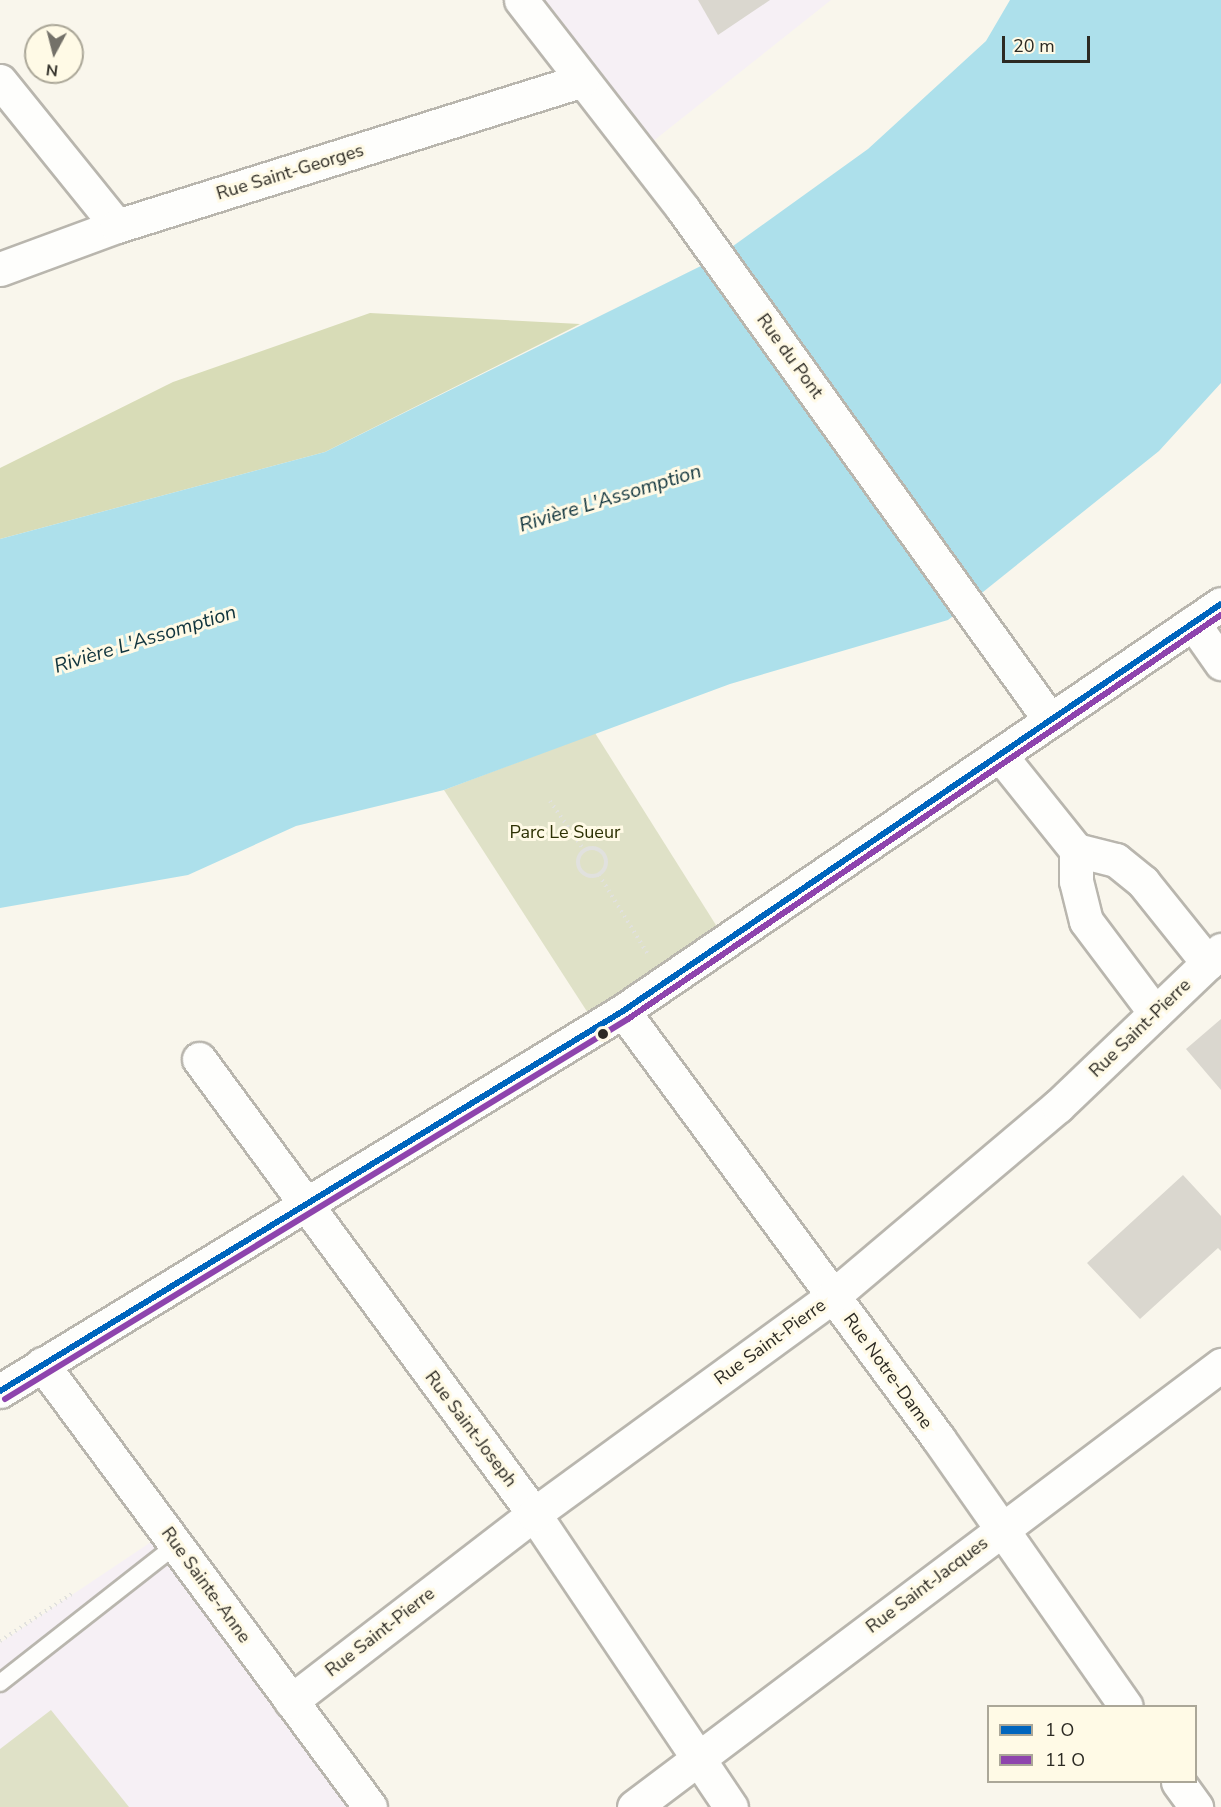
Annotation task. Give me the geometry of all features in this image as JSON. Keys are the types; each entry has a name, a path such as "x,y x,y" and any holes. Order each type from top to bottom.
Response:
{"street":[{"name":"Rue du Pont","path":"521,0 683,209 1017,666 1050,720"},
{"name":"Rue Saint-Georges","path":"0,270 117,226 582,80"},
{"path":"0,81 117,226"},
{"path":"0,1391 623,1011 1221,604"},
{"path":"1193,623 1221,663"},
{"path":"1000,755 1076,850 1116,860 1143,882 1215,956"},
{"path":"1076,850 1076,882 1086,921 1155,1013"},
{"name":"Rue Saint-Pierre","path":"291,1701 534,1514 833,1296 1058,1106 1215,956"},
{"name":"Rue Notre-Dame","path":"623,1011 1002,1528 1125,1705"},
{"name":"Rue Saint-Joseph","path":"199,1059 304,1205 534,1514 696,1761 731,1807"},
{"name":"Rue Sainte-Anne","path":"42,1364 370,1807"},
{"name":"Rue Saint-Jacques","path":"634,1807 1221,1365"},
{"path":"1179,1783 1196,1807"}],"lane":[{"path":"0,1683 176,1545"}],"path":[{"path":"550,801 584,850"},
{"path":"593,848 605,855 605,868 599,875 585,875 579,868 584,850 593,848"},
{"path":"599,875 665,983"}],"shaded area":[{"path":"521,0 831,0 652,142"},
{"path":"166,1532 370,1807 0,1807 0,1643"}],"green space":[{"path":"370,313 580,324 325,452 0,539 0,468 173,382"},
{"name":"Parc Le Sueur","path":"595,733 726,941 597,1027 444,790"},
{"path":"51,1710 129,1807 0,1807 0,1749"}],"water":[{"name":"Rivière L'Assomption","path":"1010,0 1221,0 1221,383 1159,451 948,620 730,684 444,790 296,826 188,875 0,908 0,539 325,452 715,259 868,149 986,41"}],"building":[{"path":"698,0 770,0 718,35"},
{"path":"1221,1019 1221,1090 1186,1049"},
{"path":"1183,1175 1221,1216 1221,1251 1218,1248 1140,1319 1087,1263"}],"transit line":[{"path":"0,1391 623,1011 1221,604"},
{"path":"5,1399 628,1019 1221,615"}]}
